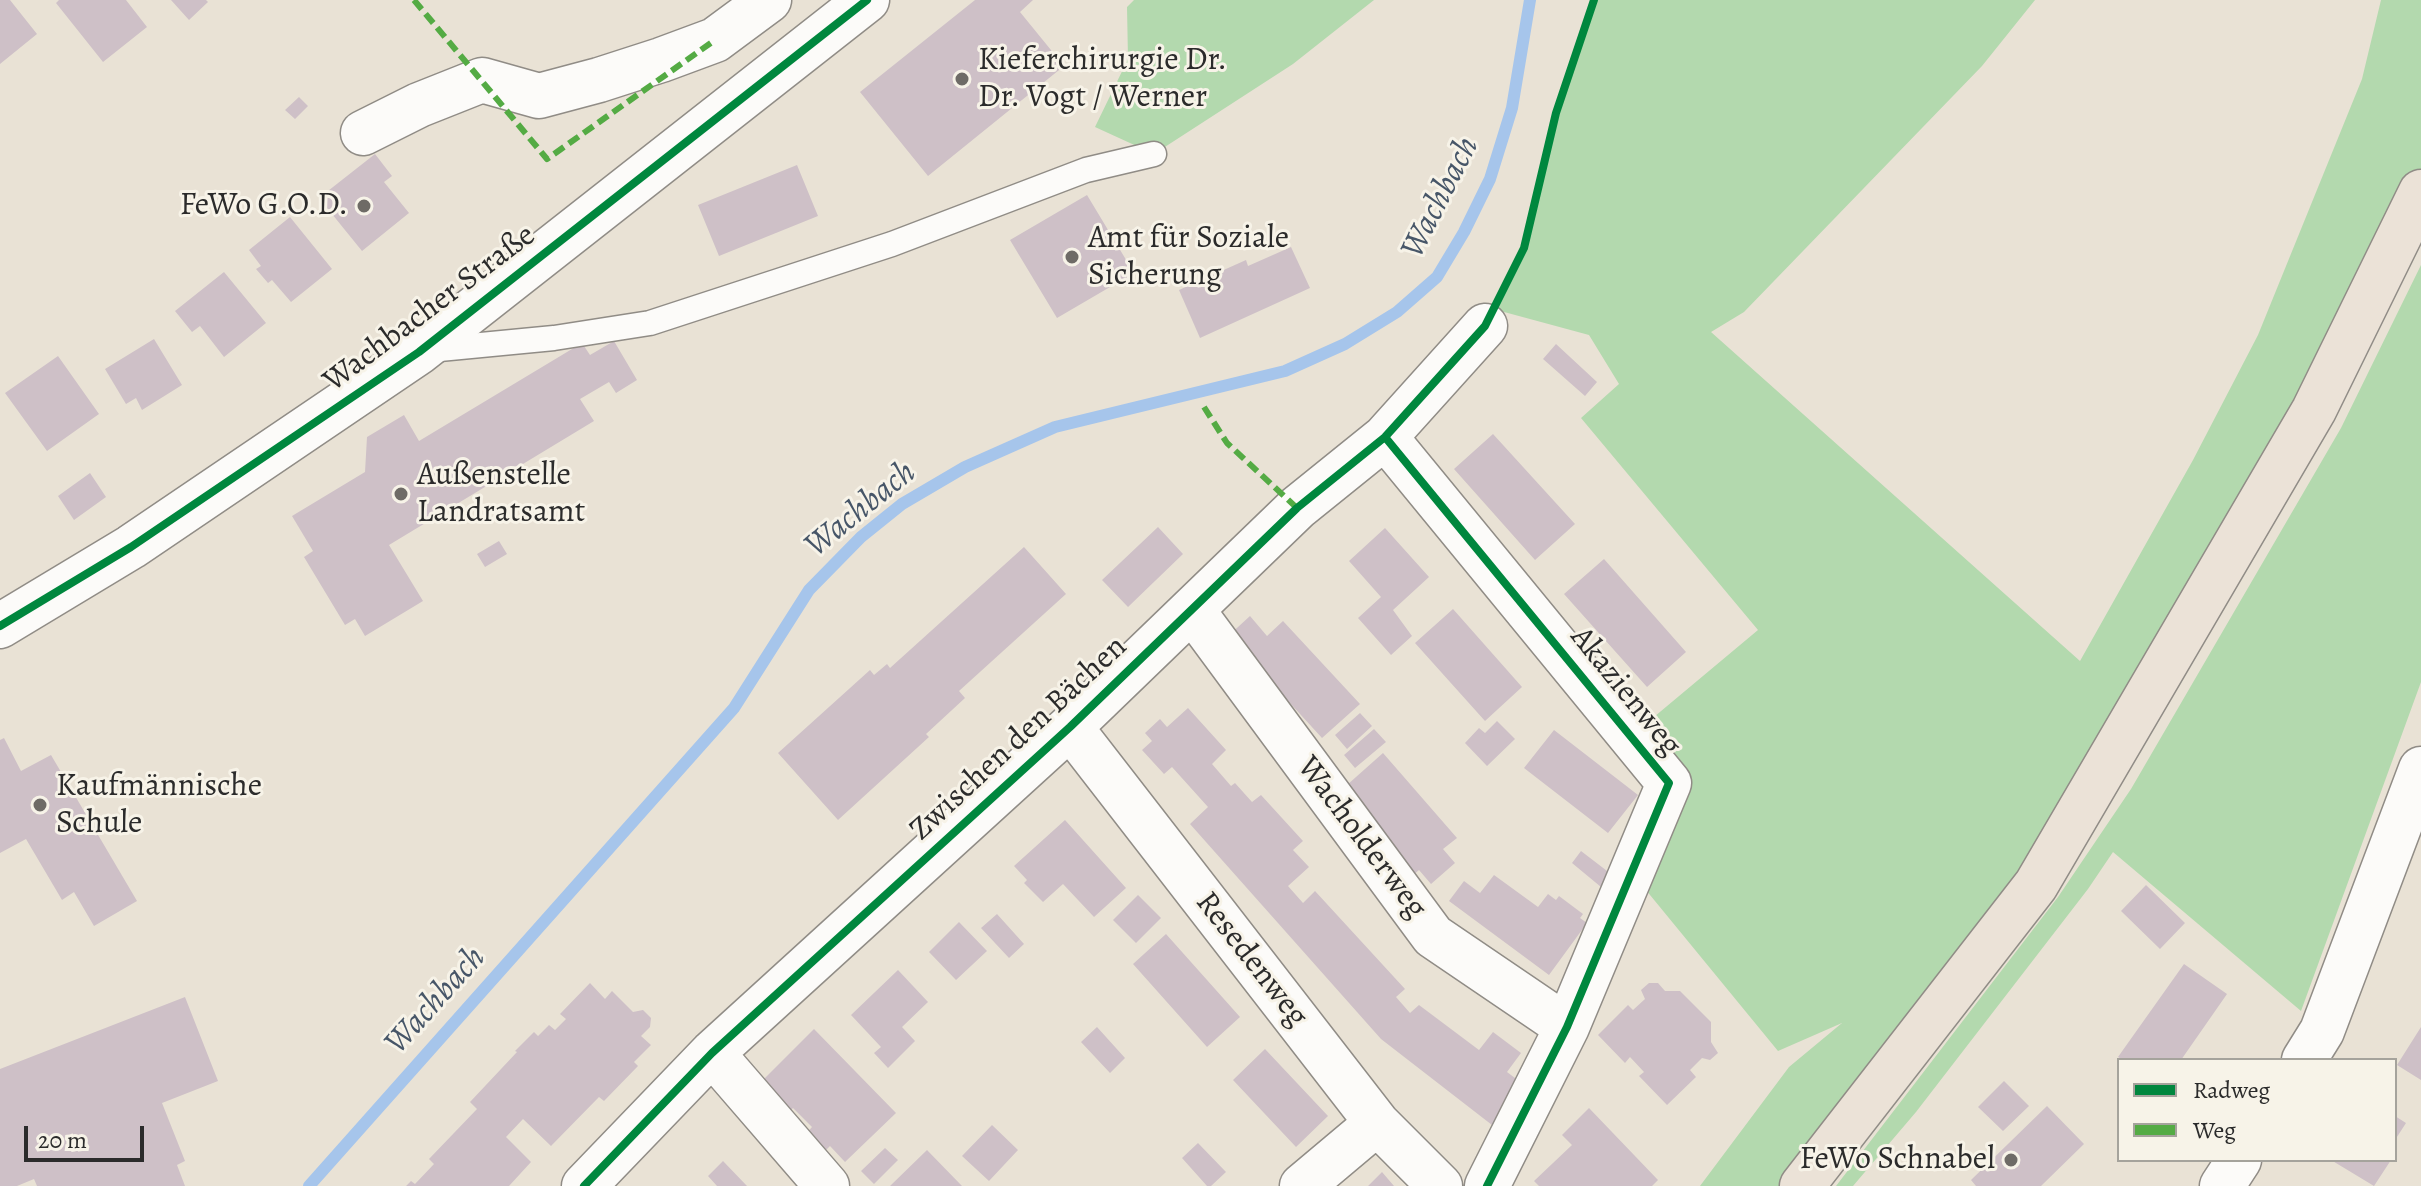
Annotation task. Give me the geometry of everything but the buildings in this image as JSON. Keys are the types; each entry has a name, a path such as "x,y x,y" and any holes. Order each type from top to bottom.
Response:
{"main road":[{"path":"1802,1186 2036,885 2314,410 2421,192"}],"street":[{"path":"363,133 419,105 482,80 539,96 661,60 715,40 769,0"},
{"name":"Wachbacher Straße","path":"0,626 131,547 419,352 867,0"},
{"name":"Zwischen den Bächen","path":"584,1186 712,1053 1070,727 1297,508 1385,437 1485,326"},
{"name":"Akazienweg","path":"1385,437 1669,783 1567,1027 1487,1186"},
{"name":"Wacholderweg","path":"1193,611 1433,936 1567,1027"},
{"name":"Resedenweg","path":"1070,727 1377,1123 1440,1186"},
{"path":"2305,1058 2322,1031 2421,769"},
{"path":"712,1053 827,1186"},
{"path":"1302,1186 1377,1123"},
{"path":"2222,1186 2238,1162"}],"lane":[{"path":"419,352 554,338 650,323 892,244 1086,170 1154,154"}],"green space":[{"path":"1134,0 1374,0 1293,64 1154,154 1095,127 1128,59 1127,7"},
{"path":"1594,0 2035,0 1982,66 1744,312 1711,332 2080,661 2193,460 2258,335 2362,79 2381,0 2421,0 2421,192 2082,803 1802,1186 1700,1186 1789,1067 1842,1023 1778,1051 1641,884 1669,783 1630,737 1758,630 1581,418 1619,384 1589,335 1493,309 1524,248 1556,113"},
{"path":"2421,265 2421,682 2301,1011 2113,852 2088,889 1916,1112 1853,1186 1836,1186 2058,897 2131,789 2341,428"}],"waterway":[{"name":"Wachbach","path":"309,1186 734,708 809,590 861,537 902,504 965,467 1055,427 1285,371 1345,344 1397,312 1437,277 1490,179 1512,108 1530,0"}],"marked path":[{"path":"414,0 547,159 715,40"},
{"path":"1204,407 1227,443 1297,508"}],"cycle path":[{"path":"0,626 131,547 419,352 867,0"},
{"path":"584,1186 712,1053 1070,727 1297,508 1385,437 1485,326 1524,248 1556,113 1594,0"},
{"path":"1385,437 1669,783 1567,1027 1487,1186"}],"place":[{"name":"Kieferchirurgie Dr. Dr. Vogt / Werner","path":"962,79"},
{"name":"FeWo G.O.D.","path":"364,206"},
{"name":"Amt für Soziale Sicherung","path":"1072,257"},
{"name":"Außenstelle Landratsamt","path":"401,494"},
{"name":"Kaufmännische Schule","path":"40,805"},
{"name":"FeWo Schnabel","path":"2011,1160"}]}
